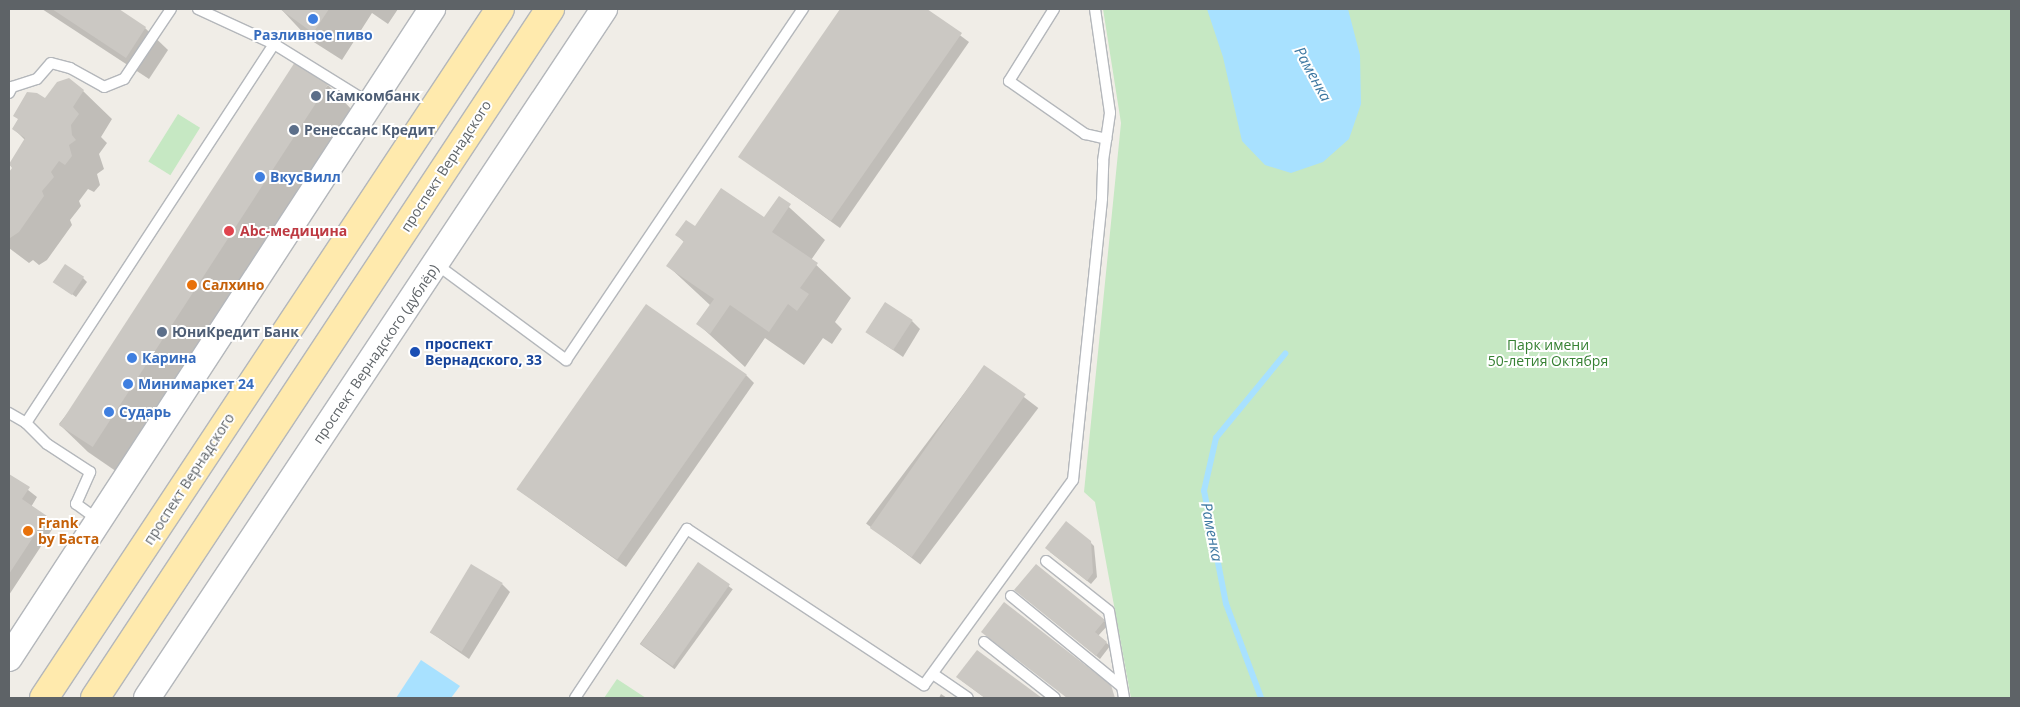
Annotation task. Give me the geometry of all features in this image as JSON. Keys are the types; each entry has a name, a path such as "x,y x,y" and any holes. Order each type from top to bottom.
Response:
{"main road":[{"name":"проспект Вернадского","path":"44,698 500,9"},
{"name":"проспект Вернадского","path":"95,698 550,9"}],"street":[{"path":"9,658 97,519 432,9"},
{"name":"проспект Вернадского (дублёр)","path":"147,698 604,9"}],"lane":[{"path":"9,93 12,87 37,79 51,63 70,68 104,87 124,79 171,9"},
{"path":"198,9 274,44 371,104"},
{"path":"436,264 566,360 803,9"},
{"path":"1054,9 1009,81 1085,134 1106,139"},
{"path":"575,698 687,529 924,685 933,674 1073,480 1110,114 1095,9"},
{"path":"26,423 274,44"},
{"path":"9,412 26,423 47,444 90,472 76,504 97,519"},
{"path":"1046,561 1109,611 1124,698"},
{"path":"1011,596 1121,686"},
{"path":"984,642 1056,698"},
{"path":"933,674 968,698"}],"green space":[{"name":"Парк имени 50-летия Октября","path":"1103,9 2011,9 2011,698 1131,698 1095,502 1084,492 1121,123"},
{"path":"178,114 200,128 170,175 148,161"},
{"path":"617,679 646,698 604,698"}],"water":[{"path":"1207,9 1348,9 1360,55 1361,104 1349,139 1323,162 1291,173 1265,165 1242,141 1223,57"},
{"path":"421,660 460,686 451,698 396,698"}],"building":[{"path":"52,9 119,9 146,27 126,58"},
{"path":"280,9 329,9 313,33"},
{"path":"840,9 927,9 962,33 831,221 738,157"},
{"path":"295,62 329,84 93,447 59,425"},
{"path":"69,78 84,90 73,107 79,114 71,125 72,135 76,140 69,145 72,156 65,165 59,161 51,172 54,177 42,191 44,196 19,232 10,238 9,172 12,168 9,164 25,138 12,129 18,119 13,116 27,92 37,93 45,98 57,82"},
{"path":"721,188 764,217 779,196 791,204 772,232 818,263 800,288 809,294 797,311 788,304 769,332 730,305 710,334 696,324 714,299 666,266 684,241 675,235 686,220 695,226"},
{"path":"65,264 84,277 72,295 53,282"},
{"path":"885,302 913,320 893,350 865,332"},
{"path":"646,304 747,375 617,560 516,489"},
{"path":"984,365 1026,394 912,557 870,528"},
{"path":"9,474 30,487 22,499 47,516 9,574"},
{"path":"1066,521 1091,541 1093,573 1087,581 1045,548"},
{"path":"698,562 730,584 673,666 641,644"},
{"path":"471,564 503,583 462,652 430,633"},
{"path":"1036,564 1105,620 1095,632 1107,642 1096,656 1014,590"},
{"path":"1004,602 1111,685 1115,698 1067,698 981,632"},
{"path":"977,650 1042,698 985,698 956,677"}],"waterway":[{"name":"Раменка","path":"1261,698 1226,604 1204,491 1216,438 1285,354"}],"place":[{"name":"Разливное пиво","path":"313,19"},
{"name":"Камкомбанк","path":"316,96"},
{"name":"Ренессанс Кредит","path":"294,130"},
{"name":"ВкусВилл","path":"260,177"},
{"name":"Abc-медицина","path":"229,231"},
{"name":"Салхино","path":"192,285"},
{"name":"ЮниКредит Банк","path":"162,332"},
{"name":"проспект Вернадского, 33","path":"415,352"},
{"name":"Карина","path":"132,358"},
{"name":"Минимаркет 24","path":"128,384"},
{"name":"Сударь","path":"109,412"},
{"name":"Frank by Баста","path":"28,531"}]}
